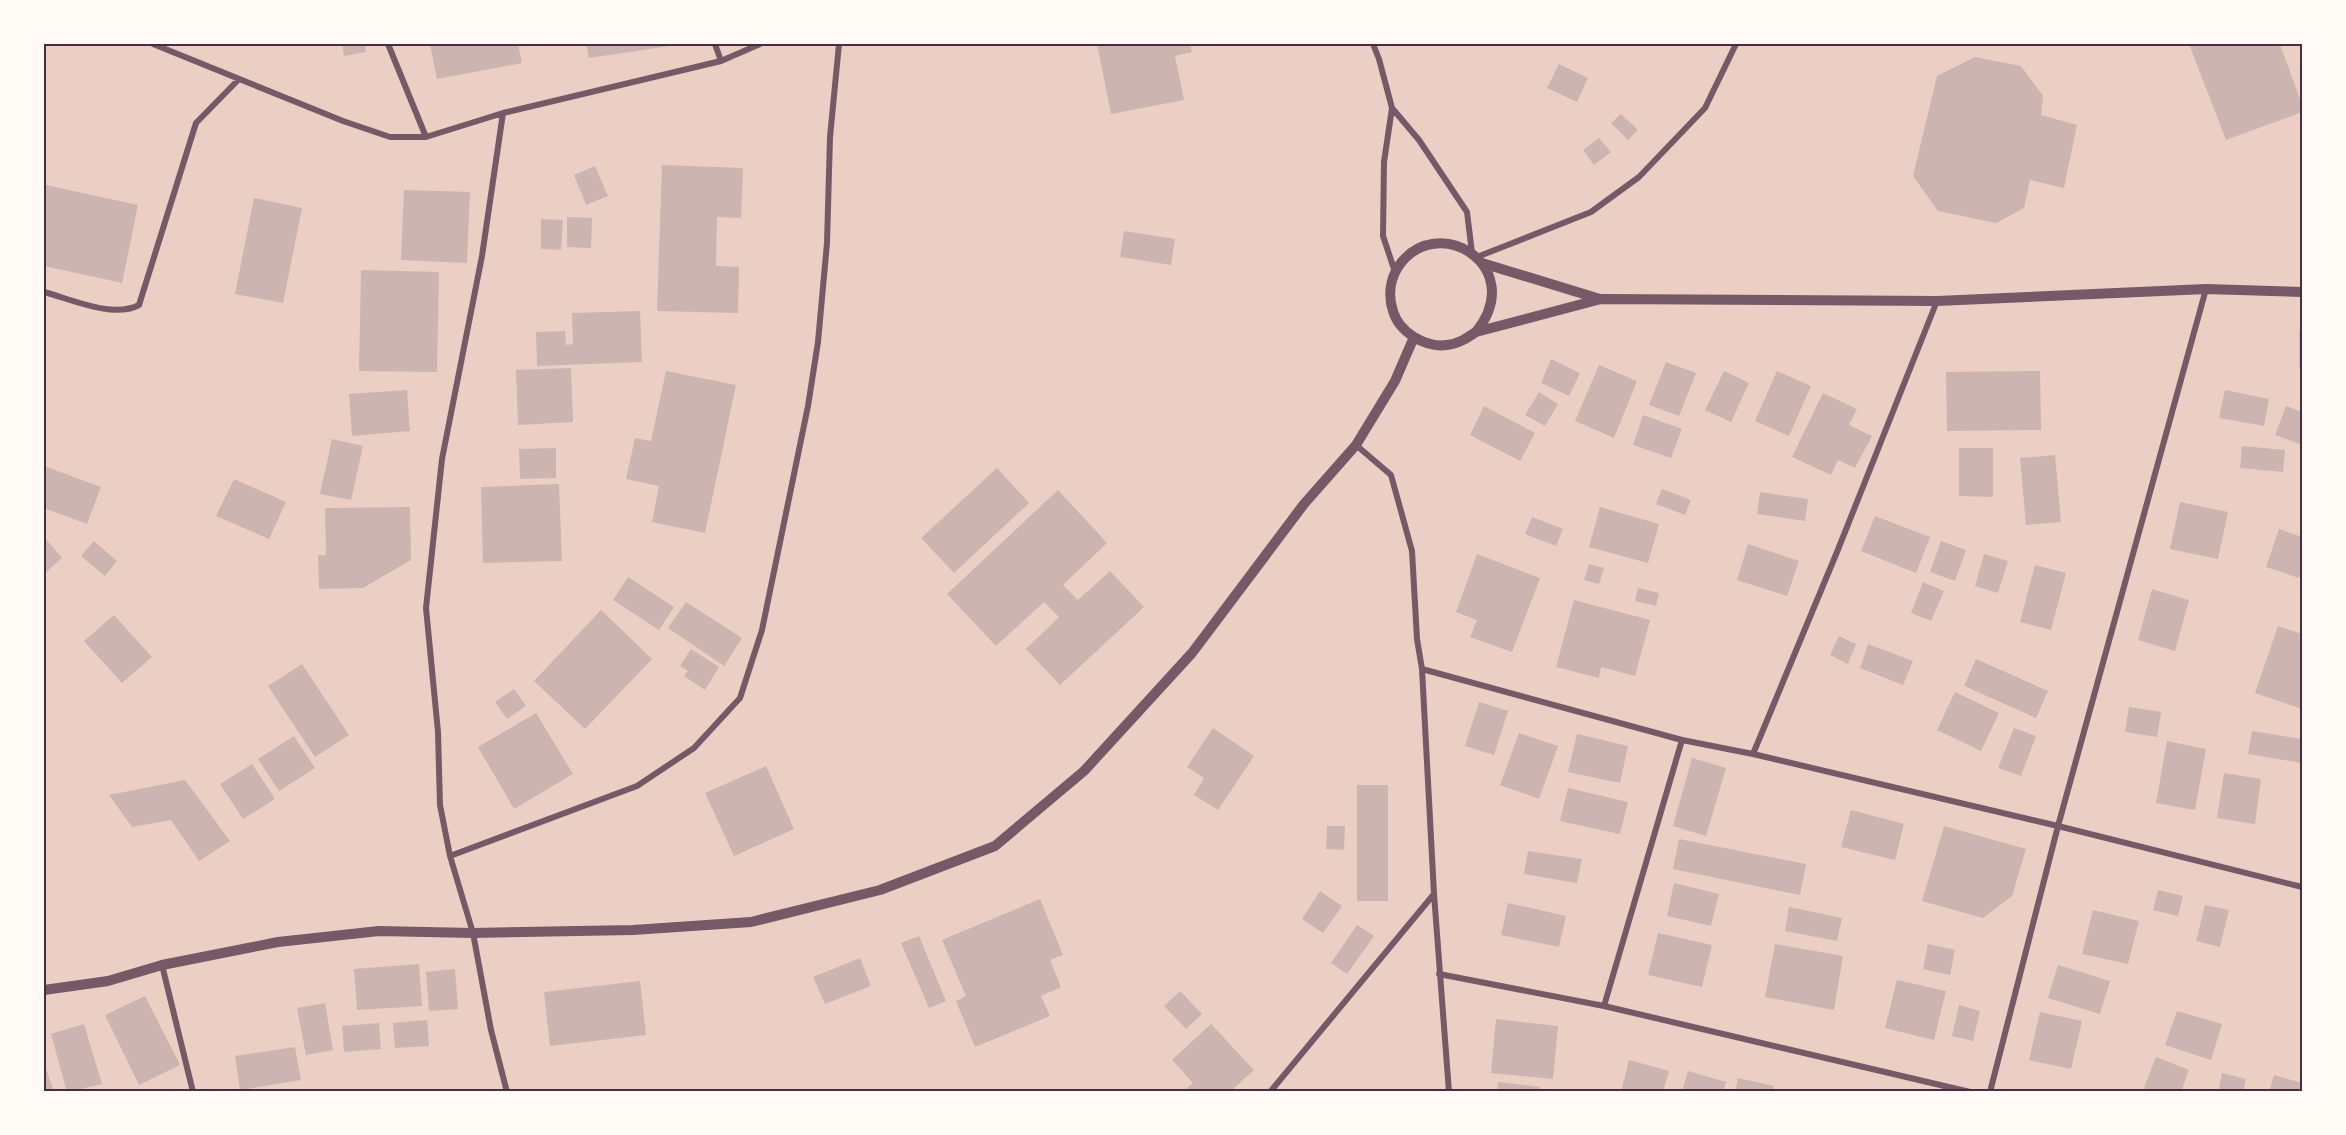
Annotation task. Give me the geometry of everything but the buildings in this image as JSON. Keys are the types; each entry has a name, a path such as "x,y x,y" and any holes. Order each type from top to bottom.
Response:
{"street":[{"path":"153,44 344,122 390,136 426,137 503,113 721,61 760,44"},
{"path":"388,44 426,137"},
{"path":"716,44 721,61"},
{"path":"450,856 637,786 694,748 740,698 762,630 819,342 827,243 831,136 839,44"},
{"path":"1373,44 1392,108 1384,162 1383,236 1395,272"},
{"path":"1477,258 1591,212 1639,177 1705,108 1736,44"},
{"path":"44,292 114,312 130,310 139,305 196,123 239,79"},
{"path":"1392,108 1419,140 1467,212 1477,258 1490,276 1493,292 1486,320 1476,332 1462,341 1446,345 1429,344 1414,337 1402,327 1394,315 1390,301 1395,272 1403,260 1415,250 1429,244 1444,243 1458,246 1477,258 1600,299"},
{"path":"503,113 482,256 442,459 426,608 438,732 440,805 450,856 473,933 491,1030 507,1092"},
{"path":"1476,332 1600,299 1937,301 2206,289 2302,292"},
{"path":"1990,1092 2058,825 2206,289"},
{"path":"1753,754 1837,552 1937,301"},
{"path":"44,990 108,981 162,965 278,942 379,931 473,933 633,930 751,921 880,890 995,846 1084,771 1192,653 1304,504 1356,445 1395,381 1414,337"},
{"path":"1356,445 1391,475 1412,551 1417,639 1422,669 1439,974 1449,1092"},
{"path":"1422,669 1682,740 1753,754 2058,825 2302,888"},
{"path":"1604,1006 1682,740"},
{"path":"1270,1092 1434,894"},
{"path":"162,965 193,1092"},
{"path":"1439,974 1604,1006 1970,1092"}],"shaded area":[{"path":"44,44 2302,44 2302,1091 44,1091"}]}
